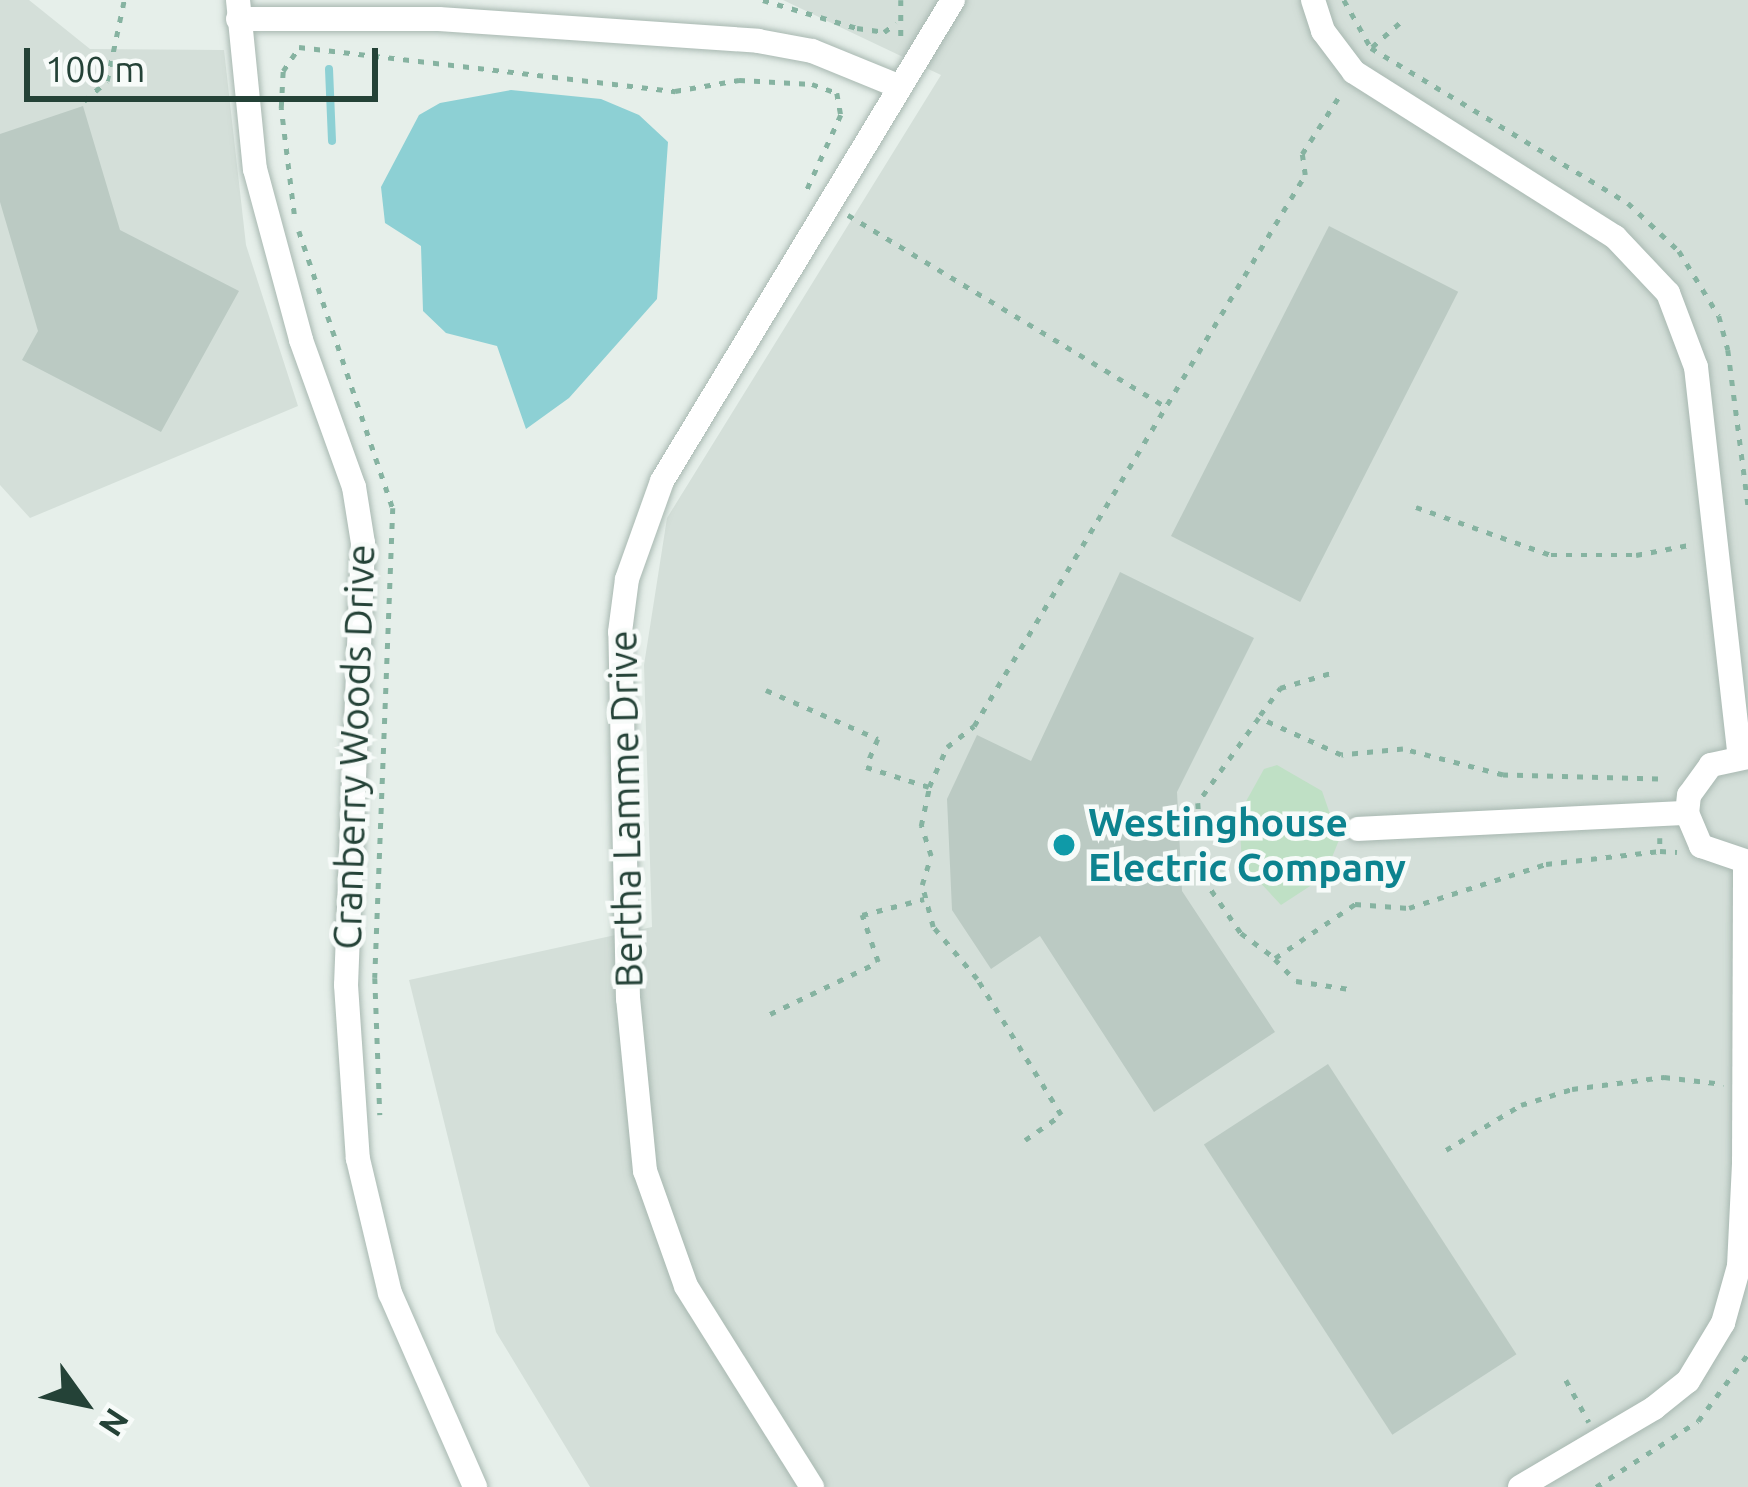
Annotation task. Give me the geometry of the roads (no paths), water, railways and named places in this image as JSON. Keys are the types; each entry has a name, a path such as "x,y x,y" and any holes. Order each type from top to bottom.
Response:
{"street":[{"name":"Bertha Lamme Drive","path":"812,1487 686,1286 645,1171 634,1114 617,696 627,579 644,522 953,0"},
{"path":"1313,0 1323,31 1354,72 1615,237 1653,273 1690,342 1744,757 1697,778 1687,813 1701,846 1746,862 1738,1266 1714,1344 1654,1408 1520,1487"},
{"path":"238,9 758,41 812,51 900,87"},
{"name":"Cranberry Woods Drive","path":"238,9 255,170 301,340 354,487 363,543 346,985 358,1159 389,1293 476,1487"},
{"path":"1358,829 1687,813"}],"water":[{"path":"511,90 601,99 639,115 668,142 657,299 569,398 526,429 497,346 446,333 423,311 421,246 385,223 381,187 419,115 440,103"}],"waterway":[{"path":"329,69 332,141"}],"place":[{"name":"Westinghouse Electric Company","path":"1064,845"}]}
